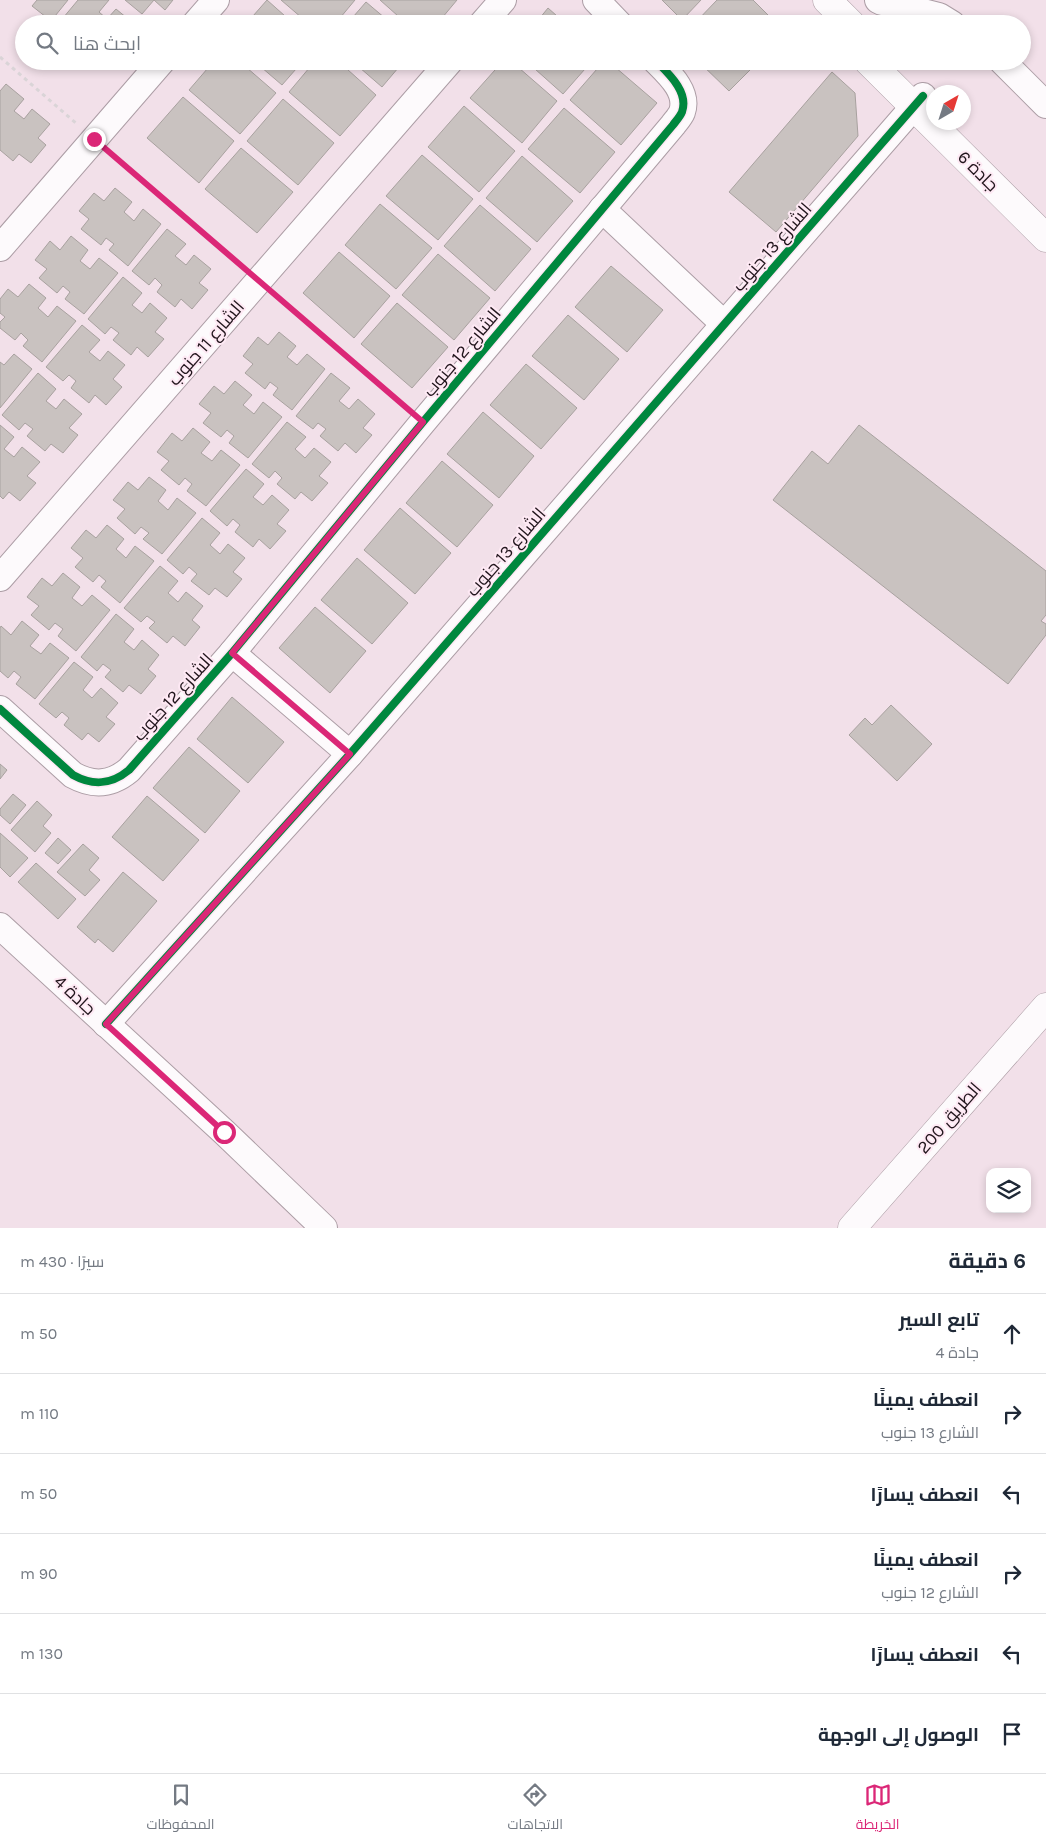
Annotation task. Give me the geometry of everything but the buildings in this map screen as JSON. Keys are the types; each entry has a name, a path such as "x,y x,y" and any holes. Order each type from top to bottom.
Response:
{"main road":[{"path":"807,0 822,15"},
{"path":"827,0 842,15"},
{"name":"جادة 6","path":"880,70 923,103"},
{"name":"جادة 6","path":"896,70 923,103 1046,238"},
{"name":"جادة 6","path":"958,130 1046,217"},
{"name":"الطريق 200","path":"852,1228 1046,1007"}],"street":[{"path":"203,15 216,0"},
{"path":"490,15 503,0"},
{"path":"596,0 611,15"},
{"path":"878,0 945,13"},
{"path":"0,248 154,70"},
{"name":"الشارع 11 جنوب","path":"0,578 442,70"},
{"name":"الشارع 12 جنوب","path":"0,709 73,776 92,783 102,783 121,777 232,653 682,112 682,96 674,80 665,70"},
{"path":"1011,70 1046,105"},
{"name":"الشارع 13 جنوب","path":"106,1024 350,754 724,324 923,103"},
{"path":"602,209 724,324"},
{"path":"232,653 350,754"},
{"name":"جادة 4","path":"0,926 324,1228"}],"path":[{"path":"0,57 423,422"}],"cycle path":[{"path":"0,709 73,775 80,779 95,782 109,781 129,770 232,653 423,422 679,118 682,112 683,97 672,78 664,70"},
{"path":"106,1024 350,754 923,96"}],"route":[{"path":"94,139 423,422 232,653 350,754 106,1024 224,1132"}]}
